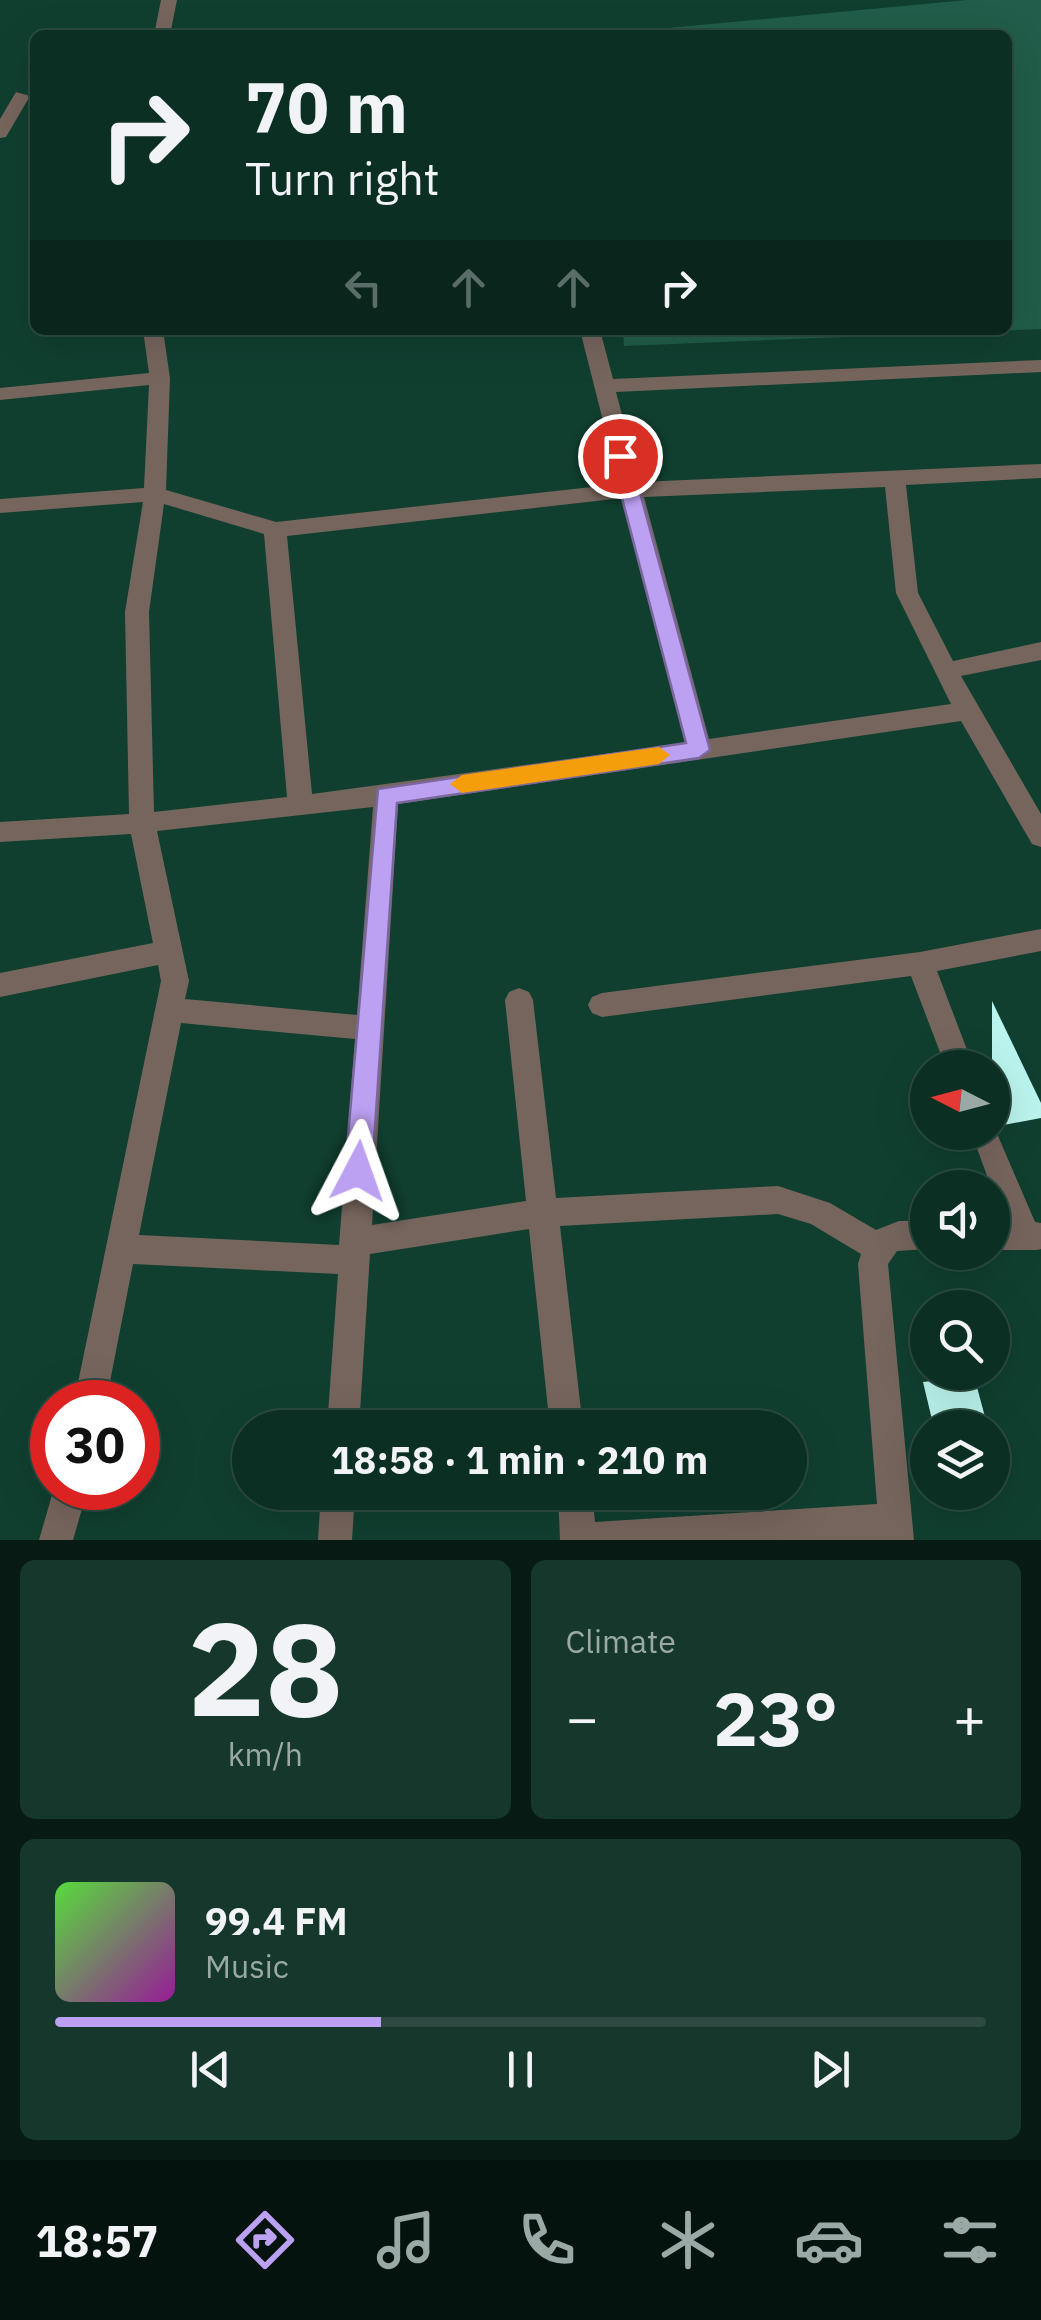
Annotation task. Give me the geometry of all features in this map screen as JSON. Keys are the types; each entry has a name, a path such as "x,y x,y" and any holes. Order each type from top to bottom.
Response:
{"street":[{"path":"163,30 168,0"},
{"path":"0,98 28,96"},
{"path":"0,134 28,96"},
{"path":"95,1380 175,981 142,823 136,612 156,494 160,378 155,335"},
{"path":"591,335 699,750"},
{"path":"604,386 1041,366"},
{"path":"0,394 160,378"},
{"path":"0,506 156,494 275,530 629,490 1041,471"},
{"path":"895,479 908,593 967,712 1041,837"},
{"path":"275,530 300,803"},
{"path":"946,671 1041,652"},
{"path":"0,832 142,823 386,796 967,712"},
{"path":"343,1410 386,796"},
{"path":"602,1005 920,963 1041,940"},
{"path":"0,985 169,951"},
{"path":"920,963 953,1050"},
{"path":"519,1000 565,1410"},
{"path":"170,1010 369,1028"},
{"path":"993,1150 1033,1236"},
{"path":"123,1249 353,1251 541,1213 778,1200 819,1213 876,1247"},
{"path":"576,1510 579,1540 896,1530 872,1264 876,1247 888,1239 910,1234"},
{"path":"56,1540 64,1510"},
{"path":"335,1540 337,1510"}],"green space":[{"path":"967,0 1041,0 1041,329 1012,330 1012,30 647,30"},
{"path":"623,335 894,335 624,346"}],"building":[{"path":"992,1001 1041,1103 1041,1118 1010,1124 1010,1050 992,1050"},
{"path":"925,1390 978,1390 983,1410 930,1410"}],"slow traffic":[{"path":"462,784 659,755"}],"route":[{"path":"358,1171 386,796 699,750 620,456"}]}
